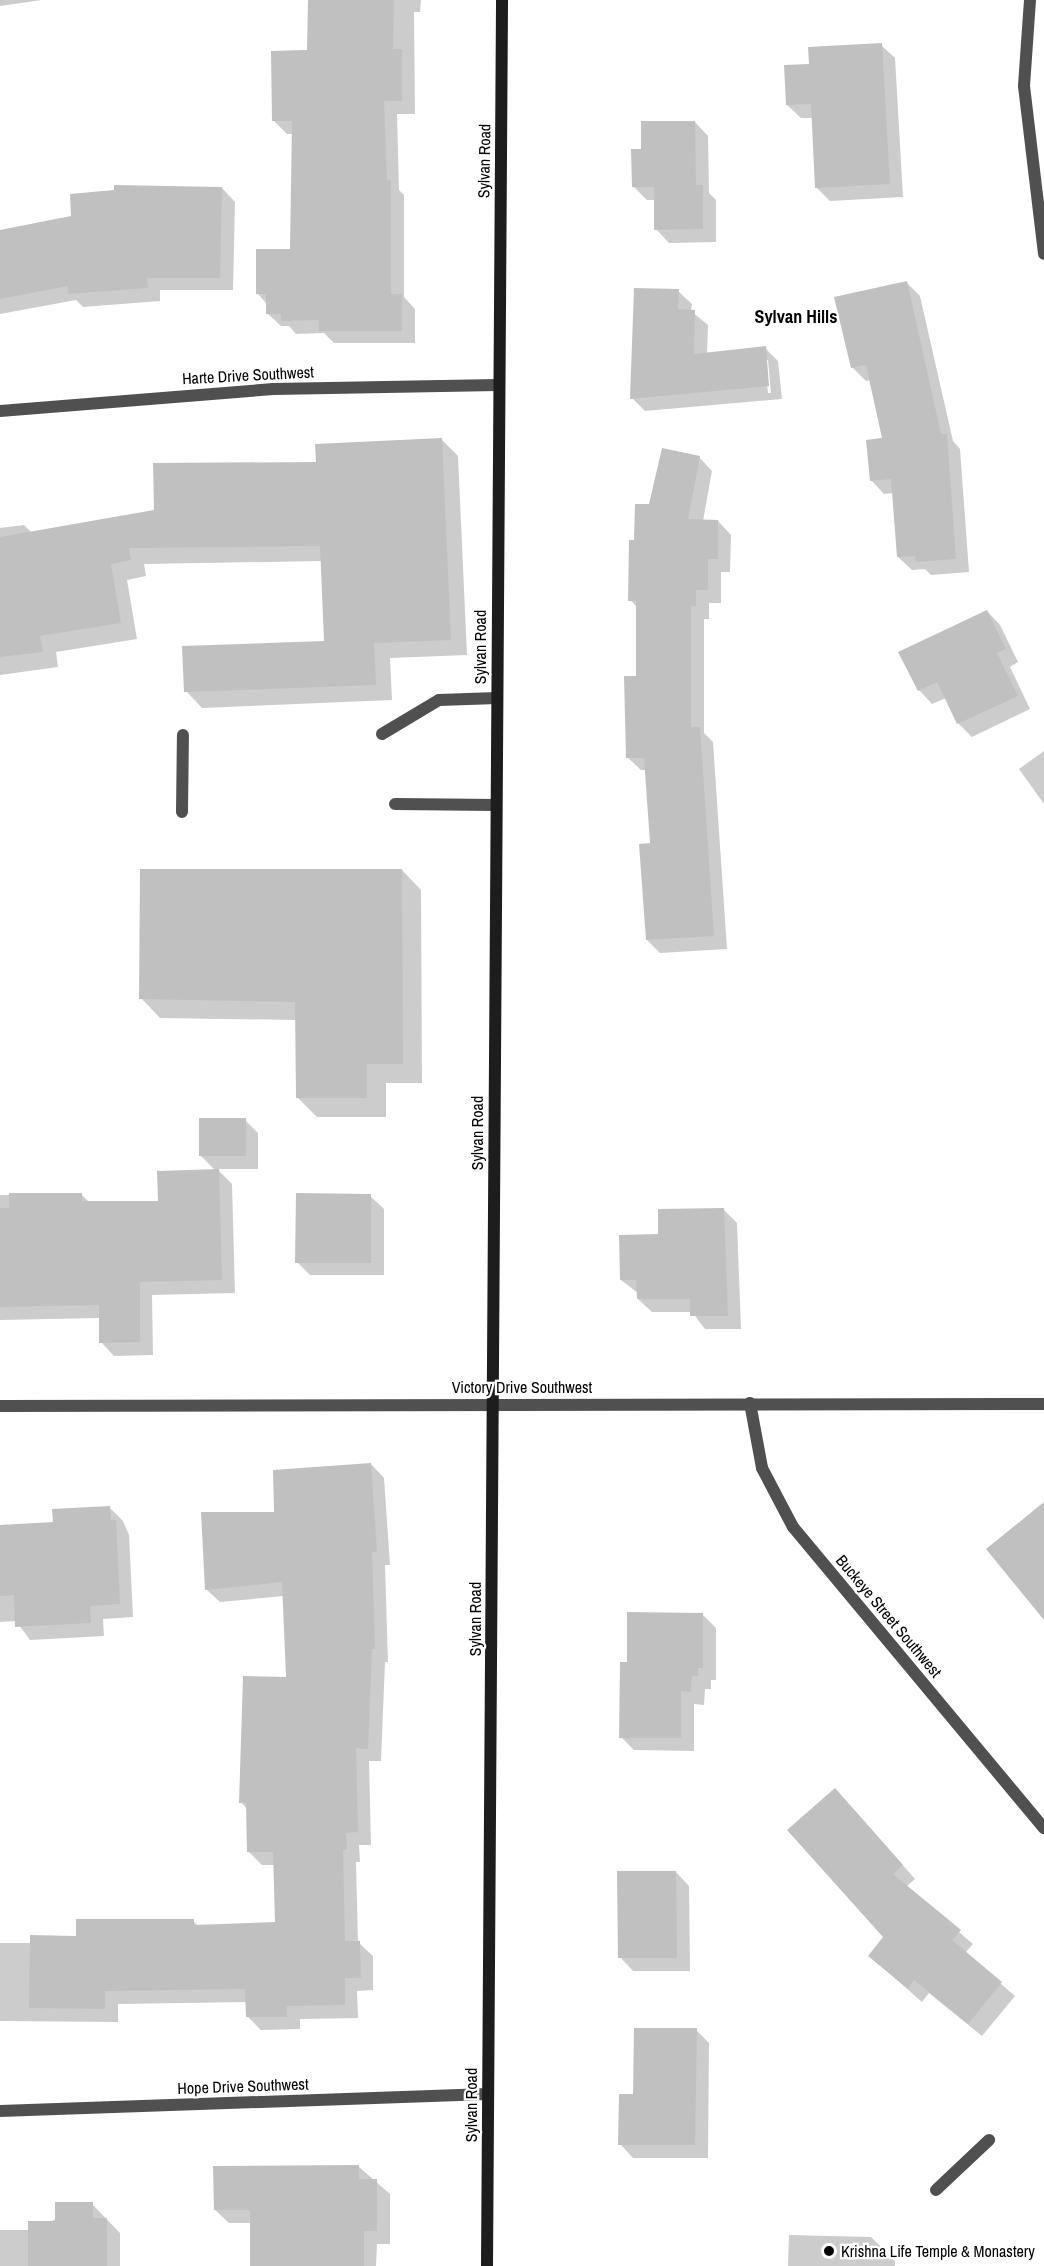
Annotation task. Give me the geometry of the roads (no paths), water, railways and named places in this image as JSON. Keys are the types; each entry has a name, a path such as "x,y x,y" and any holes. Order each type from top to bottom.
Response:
{"main road":[{"name":"Sylvan Road","path":"487,2266 502,0"}],"street":[{"path":"1030,0 1024,86 1044,254"},
{"name":"Harte Drive Southwest","path":"0,411 273,389 498,385"},
{"path":"382,734 439,700 497,698"},
{"path":"182,812 183,735"},
{"path":"395,804 496,805"},
{"name":"Victory Drive Southwest","path":"0,1406 750,1402 1044,1404"},
{"name":"Buckeye Street Southwest","path":"750,1402 762,1468 793,1527 1044,1828"},
{"name":"Hope Drive Southwest","path":"0,2111 488,2094"},
{"path":"936,2190 990,2140"}],"place":[{"name":"Krishna Life Temple & Monastery","path":"829,2251"}],"district":[{"name":"Sylvan Hills","path":"796,317"}]}
